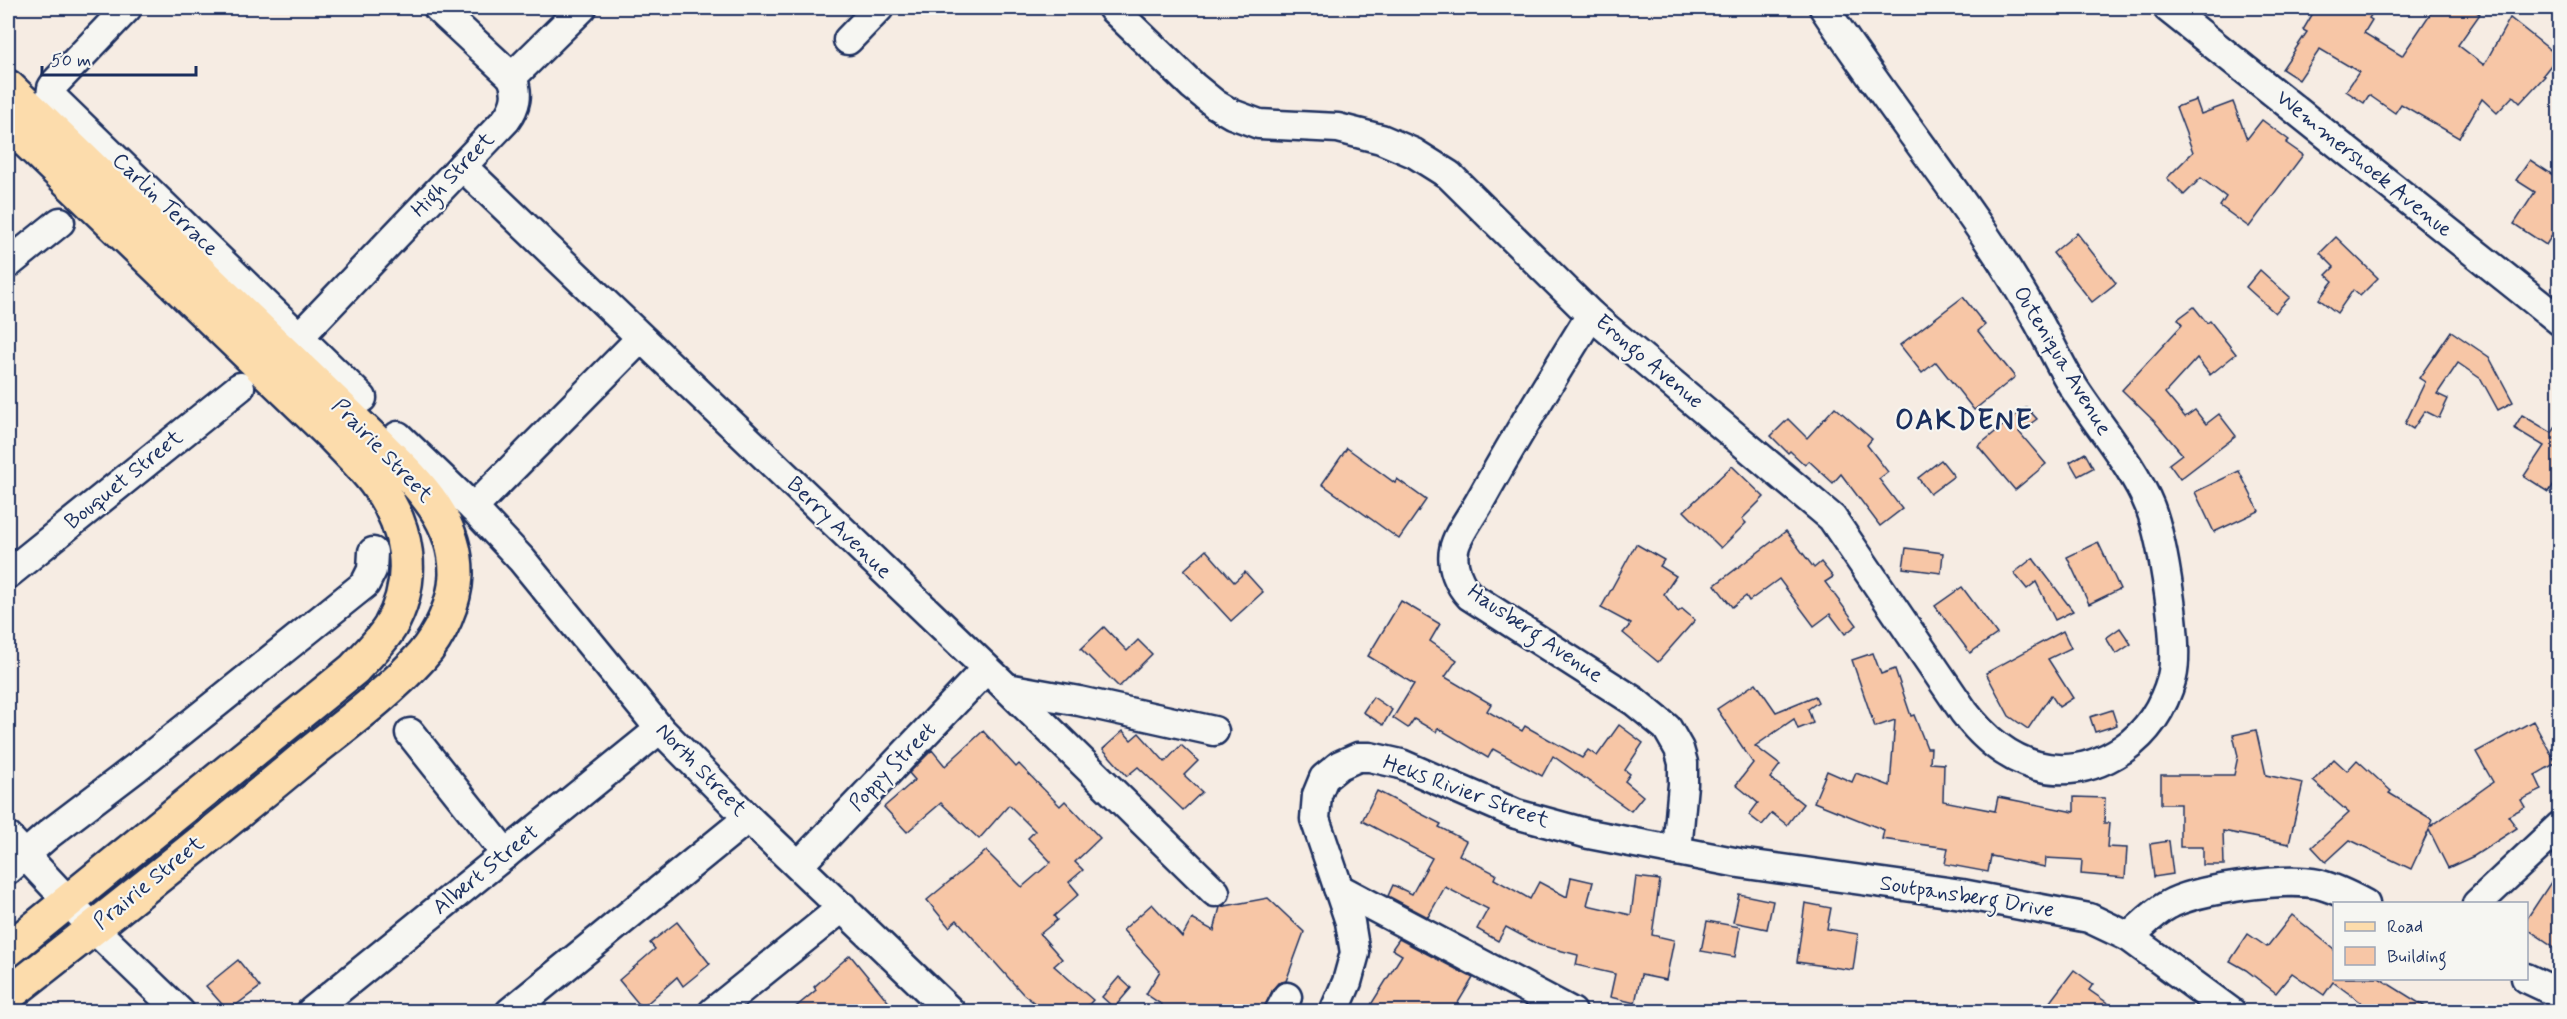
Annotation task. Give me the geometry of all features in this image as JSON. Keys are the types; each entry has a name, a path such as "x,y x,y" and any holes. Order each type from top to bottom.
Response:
{"main road":[{"name":"Prairie Street","path":"8,87 366,432 427,494 445,523 455,556 456,578 449,608 436,635 422,656 385,691 254,799 8,995"},
{"name":"Prairie Street","path":"8,123 332,435 375,481 396,514 404,536 408,558 401,602 390,627 354,669 8,950"}],"street":[{"name":"Carlin Terrace","path":"128,8 56,82 51,96 362,398"},
{"path":"438,8 512,77 582,8"},
{"path":"848,40 879,8"},
{"name":"Erongo Avenue","path":"1112,8 1199,92 1232,114 1259,124 1314,126 1357,132 1381,139 1433,163 1473,196 1591,315 1832,518 1964,712 1978,730 1997,747 2027,763 2065,770 2096,764 2127,746"},
{"name":"Outeniqua Avenue","path":"1824,8 2001,260 2073,386 2139,485 2151,510 2172,618 2175,660 2167,692 2159,710 2146,728 2127,746"},
{"name":"Wemmershoek Avenue","path":"2168,8 2559,321"},
{"name":"High Street","path":"300,336 512,112 517,97 512,77"},
{"name":"Berry Avenue","path":"462,166 997,679 1215,892"},
{"path":"8,264 60,222"},
{"name":"Hausberg Avenue","path":"1591,315 1454,548 1454,559 1458,578 1470,596 1635,701 1667,728 1679,749 1683,763 1677,851"},
{"path":"398,435 473,508 640,339"},
{"name":"Bouquet Street","path":"8,574 240,387"},
{"name":"North Street","path":"473,508 522,560 660,729 748,818 951,1011"},
{"path":"180,1011 67,900 13,854 49,834 365,584 372,570 373,552"},
{"path":"997,679 1079,701 1214,731"},
{"name":"Poppy Street","path":"799,865 997,679"},
{"name":"Albert Street","path":"311,1011 660,729"},
{"path":"410,733 506,854"},
{"name":"Heks Rivier Street","path":"1334,1011 1347,981 1355,952 1350,922 1315,819 1317,795 1324,778 1340,765 1358,757 1370,757 1401,764 1491,804 1547,824 1677,851"},
{"path":"510,1011 748,818"},
{"path":"2478,902 2559,826"},
{"name":"Soutpansberg Drive","path":"1677,851 1739,863 1962,894 2070,913 2103,923 2129,937 2230,1011"},
{"path":"2129,937 2170,903 2211,892 2283,882 2317,884 2362,902"},
{"path":"1338,888 1572,1011"},
{"path":"713,1011 843,907"},
{"path":"2528,979 2559,994"}],"building":[{"path":"2316,8 2376,8 2369,18 2372,20 2364,33 2402,56 2434,8 2470,8 2480,14 2458,45 2484,65 2510,18 2558,56 2543,75 2545,76 2520,103 2513,96 2497,113 2482,99 2459,138 2401,104 2395,113 2369,95 2364,103 2346,91 2359,72 2320,49 2299,80 2282,69 2307,32 2303,30"},
{"path":"2196,100 2201,114 2233,102 2247,139 2262,120 2289,140 2286,143 2303,155 2249,227 2220,206 2226,197 2201,178 2184,195 2167,178 2193,152 2176,107"},
{"path":"2530,160 2559,179 2559,224 2546,245 2514,224 2535,192 2516,180"},
{"path":"2077,233 2116,283 2092,302 2053,253"},
{"path":"2336,237 2378,278 2360,296 2353,290 2337,313 2319,299 2333,281 2326,275 2334,267 2320,253"},
{"path":"2260,270 2290,297 2275,313 2246,287"},
{"path":"1963,297 1985,325 1978,331 2015,377 1974,410 1936,362 1922,373 1900,345"},
{"path":"2194,307 2207,323 2210,321 2236,354 2210,375 2197,358 2165,393 2185,417 2195,410 2206,424 2219,414 2236,436 2180,479 2169,464 2182,454 2155,422 2122,390 2182,325 2178,319"},
{"path":"2451,331 2489,357 2513,402 2498,410 2481,379 2458,363 2437,394 2448,399 2439,418 2425,411 2413,429 2405,424 2425,382 2419,378"},
{"path":"1835,407 1872,439 1867,445 1888,472 1879,479 1902,509 1880,526 1841,474 1833,483 1809,461 1805,465 1790,451 1788,453 1771,436 1788,419 1807,438"},
{"path":"2026,407 2037,419 2019,432 2046,464 2015,490 1978,446"},
{"path":"2522,415 2552,433 2559,422 2559,476 2549,492 2524,476 2544,446 2514,428"},
{"path":"1347,448 1395,483 1397,479 1426,500 1399,539 1322,484"},
{"path":"2085,453 2093,468 2078,476 2070,462"},
{"path":"1941,460 1954,476 1930,494 1918,478"},
{"path":"1732,466 1764,497 1742,519 1746,523 1721,548 1684,511"},
{"path":"2239,471 2259,511 2214,532 2195,492"},
{"path":"1786,531 1814,568 1821,562 1833,577 1825,582 1857,625 1845,634 1830,614 1814,626 1779,579 1749,601 1746,596 1732,607 1715,585"},
{"path":"2098,542 2120,589 2089,604 2067,557"},
{"path":"1636,544 1664,560 1660,566 1676,576 1664,594 1678,612 1682,609 1695,620 1658,662 1623,633 1631,624 1601,608"},
{"path":"1906,548 1943,553 1941,573 1903,568"},
{"path":"1206,550 1234,582 1245,572 1263,592 1231,621 1184,570"},
{"path":"2033,558 2073,611 2055,620 2036,582 2027,589 2014,573"},
{"path":"1962,587 1997,634 1970,653 1935,606"},
{"path":"1401,601 1440,624 1430,641 1457,660 1445,677 1491,704 1487,711 1522,731 1525,726 1582,758 1588,750 1597,756 1619,725 1643,743 1625,770 1630,774 1625,781 1643,796 1631,811 1553,756 1542,776 1493,749 1488,758 1438,728 1436,732 1414,719 1408,728 1393,718 1414,684 1368,656"},
{"path":"1104,627 1127,651 1138,640 1152,654 1119,687 1081,649"},
{"path":"2120,628 2131,644 2116,654 2106,638"},
{"path":"2063,631 2071,648 2048,659 2073,698 2059,707 2051,695 2028,729 2009,716 1986,673"},
{"path":"1873,653 1881,674 1895,669 1911,716 1914,715 1927,748 1931,748 1930,763 1944,764 1943,801 1995,811 1998,797 2074,812 2074,797 2105,798 2104,823 2109,823 2107,847 2127,848 2125,878 2081,874 2082,860 2046,858 2045,867 1991,856 1988,872 1945,864 1948,848 1882,839 1884,830 1814,802 1827,771 1852,782 1856,773 1890,786 1895,720 1875,727 1852,660"},
{"path":"1756,683 1776,712 1815,696 1818,702 1808,709 1813,723 1798,729 1794,719 1755,746 1780,765 1770,778 1803,804 1787,825 1772,813 1762,825 1749,815 1758,803 1736,785 1753,763 1717,709"},
{"path":"1373,697 1392,710 1383,725 1363,712"},
{"path":"2112,710 2117,725 2095,732 2090,717"},
{"path":"2533,721 2556,763 2535,775 2542,790 2521,800 2525,807 2508,816 2517,828 2474,856 2448,868 2429,830 2411,869 2350,840 2326,862 2312,847 2349,813 2313,781 2334,759 2347,771 2357,760 2391,791 2389,793 2433,820 2430,827 2493,782 2476,752"},
{"path":"2256,730 2266,775 2303,783 2289,844 2223,831 2224,865 2203,865 2203,847 2180,847 2180,804 2161,804 2161,775 2234,775 2238,756 2233,735"},
{"path":"983,731 1016,767 1019,764 1060,806 1065,801 1100,838 1075,862 1083,870 1069,882 1079,894 1054,916 1057,920 1040,934 1062,959 1054,966 1093,1000 1083,1011 1045,1011 1023,994 957,920 949,927 927,900 986,851 1022,887 1051,862 1028,838 1035,831 1009,805 979,839 941,803 907,832 884,807 915,780 909,773 932,750 945,766"},
{"path":"1123,731 1131,740 1139,733 1165,762 1181,745 1198,761 1184,775 1202,792 1183,810 1138,767 1127,776 1103,749"},
{"path":"1377,791 1441,824 1439,827 1466,841 1459,855 1496,874 1494,879 1530,899 1539,882 1567,897 1571,877 1593,882 1587,905 1631,915 1636,877 1660,880 1652,935 1674,940 1666,980 1641,975 1635,1003 1610,997 1615,974 1576,965 1578,955 1539,945 1506,927 1498,941 1477,929 1488,909 1445,887 1428,917 1388,896 1393,885 1412,894 1432,858 1362,821"},
{"path":"2169,841 2173,874 2154,877 2150,844"},
{"path":"2559,870 2559,950 2528,929 2528,917"},
{"path":"1739,894 1773,901 1767,929 1733,922"},
{"path":"1268,898 1304,932 1286,981 1278,983 1273,989 1263,1011 1157,1011 1162,1005 1146,994 1160,971 1123,930 1152,904 1182,937 1192,919 1214,931 1220,907"},
{"path":"1805,903 1831,908 1827,929 1858,934 1853,970 1797,962"},
{"path":"2292,915 2333,948 2333,980 2382,980 2432,1011 2373,1011 2333,982 2324,995 2292,973 2276,993 2230,961 2248,934 2267,947"},
{"path":"1707,921 1740,927 1735,957 1701,951"},
{"path":"677,922 710,964 683,986 677,977 642,1008 619,980 655,949 650,943"},
{"path":"1399,939 1473,978 1453,1011 1367,1011 1402,955 1392,949"},
{"path":"850,955 896,1011 791,1011 816,990 814,987"},
{"path":"238,960 260,987 228,1011 206,986"},
{"path":"2074,970 2093,984 2089,990 2119,1011 2043,1011"},
{"path":"1119,977 1131,988 1114,1008 1102,997"}],"district":[{"name":"OAKDENE","path":"1964,421"}]}
